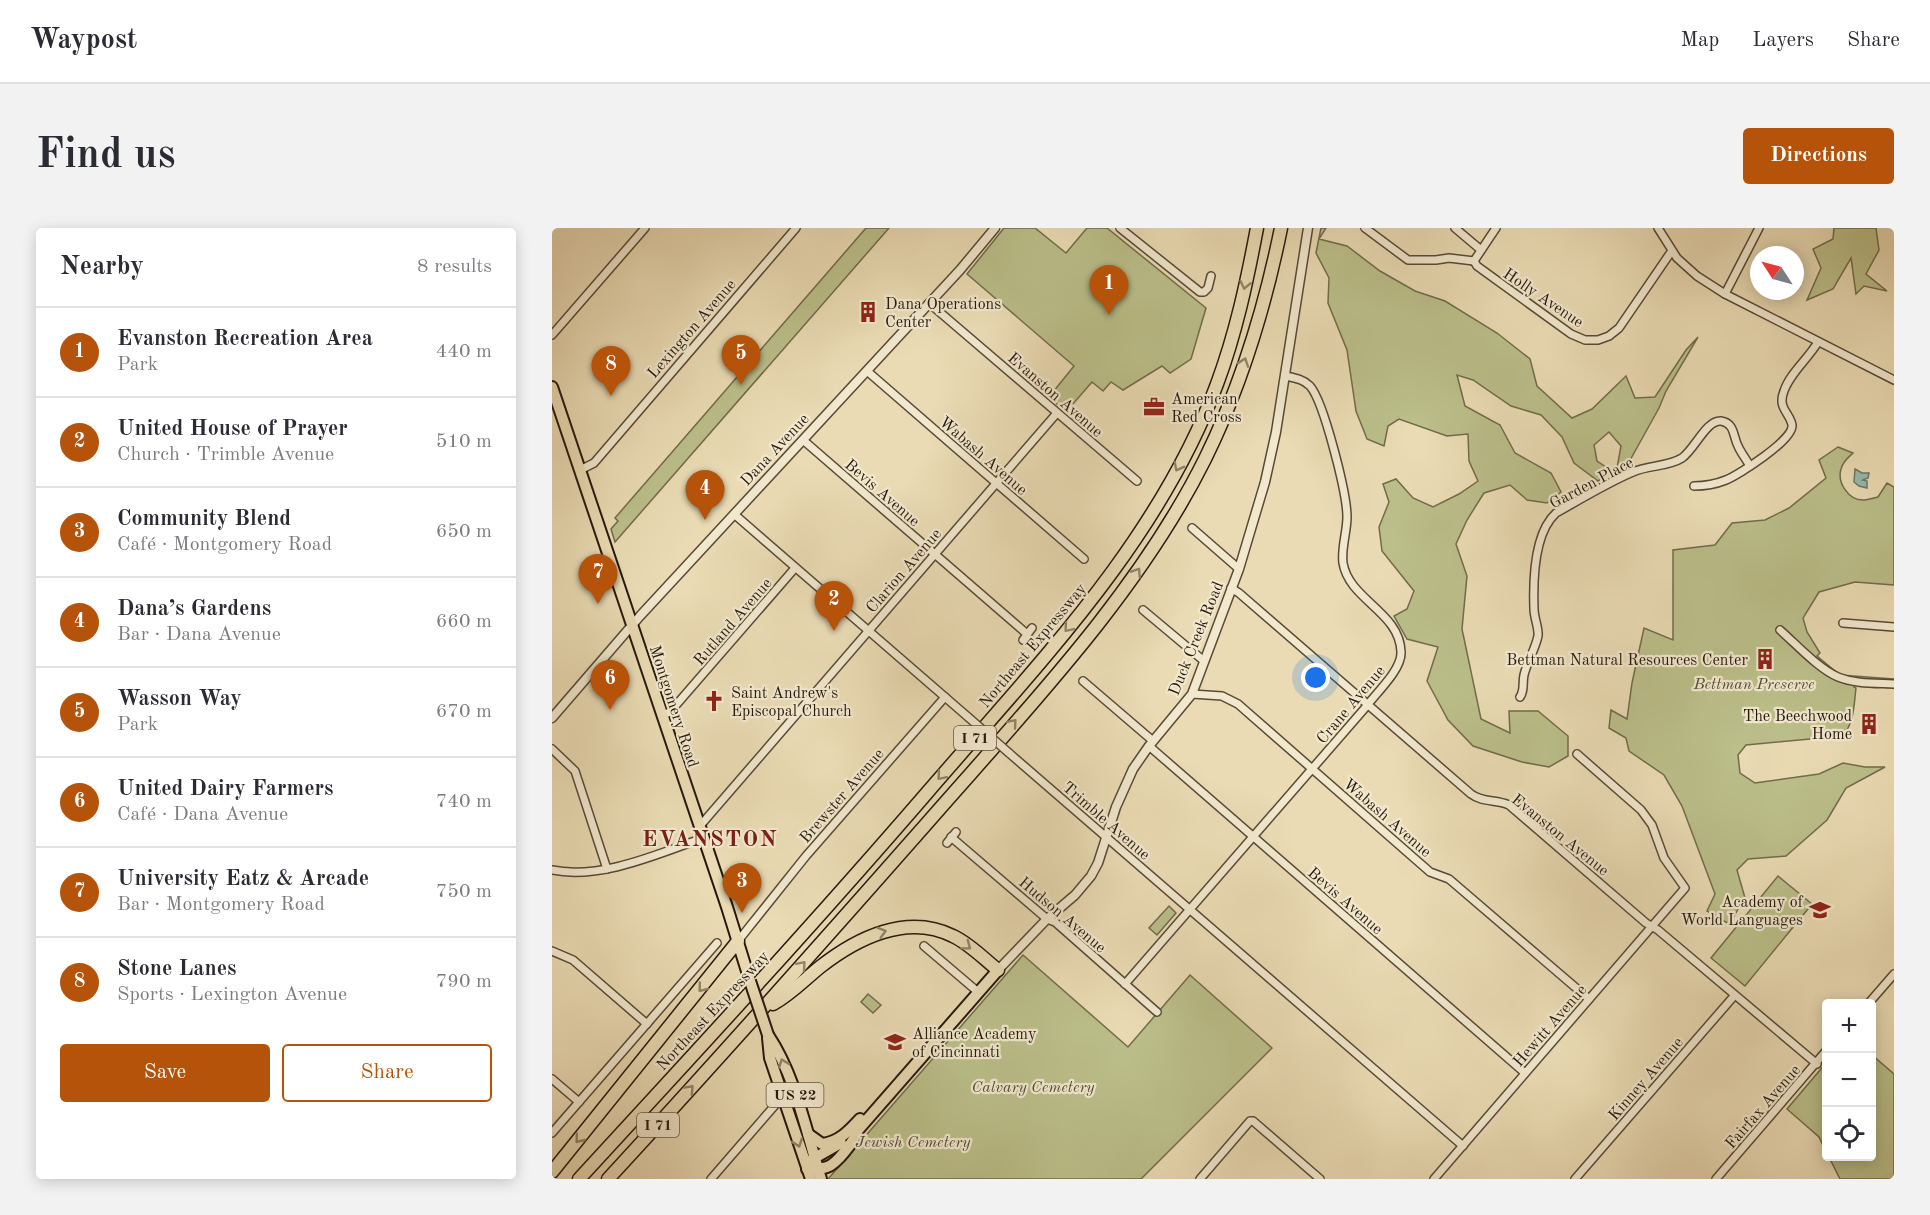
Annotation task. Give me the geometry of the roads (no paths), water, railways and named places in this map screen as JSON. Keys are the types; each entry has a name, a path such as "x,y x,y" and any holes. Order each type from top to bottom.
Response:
{"highway":[{"path":"1250,228 1254,242"},
{"name":"Northeast Expressway","path":"579,1179 819,918 1050,651 1093,599 1128,551 1166,490 1195,435 1217,383 1239,315 1257,228"},
{"name":"I 71","path":"608,1179 764,1009 1085,640 1133,579 1178,509 1232,399 1270,280 1281,228"},
{"path":"764,1009 789,995 820,967 853,944 894,929 919,928 944,932 963,942 998,970"},
{"path":"552,1172 738,941"}],"main road":[{"name":"Montgomery Road","path":"552,387 738,941 768,1035 770,1058 811,1168 821,1179"},
{"name":"Duck Creek Road","path":"811,1168 858,1130 998,970"},
{"name":"Montgomery Road","path":"768,1035 780,1053 808,1134 811,1168"},
{"path":"808,1134 822,1144 833,1142 862,1117 878,1108"}],"street":[{"path":"552,335 645,228"},
{"name":"Lexington Avenue","path":"580,470 594,463 796,228"},
{"name":"Dana Avenue","path":"552,718 633,625 995,228"},
{"path":"1120,228 1200,292 1208,288 1212,276"},
{"name":"Duck Creek Road","path":"998,970 1047,919 1075,895 1091,876 1098,863 1106,835 1128,779 1151,744 1192,694 1239,568 1265,482 1286,376 1308,228"},
{"path":"1365,228 1408,260 1449,258 1474,261 1496,228"},
{"path":"1455,228 1480,250"},
{"path":"1725,294 1759,228"},
{"path":"1659,229 1671,252 1697,276 1725,294 1894,380"},
{"name":"Holly Avenue","path":"1474,261 1477,266 1535,309 1577,337 1592,340 1609,336 1618,328 1671,252"},
{"name":"Evanston Avenue","path":"929,303 1137,482"},
{"path":"1694,486 1725,480 1750,466 1771,451 1791,430 1792,425 1785,414 1783,393 1818,342"},
{"name":"Wabash Avenue","path":"867,370 1084,559"},
{"name":"Crane Avenue","path":"1125,984 1368,704 1400,663 1400,643 1390,621 1351,582 1346,574 1342,556 1347,518 1345,494 1320,403 1305,382 1286,376"},
{"name":"Clarion Avenue","path":"699,826 1057,413"},
{"name":"Garden Place","path":"1520,698 1523,693 1523,678 1533,656 1538,634 1534,612 1534,586 1541,535 1548,520 1556,513 1635,471 1682,458 1694,447 1709,424 1720,421 1730,425 1737,444 1750,466"},
{"name":"Bevis Avenue","path":"803,440 1027,634"},
{"name":"Trimble Avenue","path":"734,514 1462,1146"},
{"path":"1192,528 1239,568"},
{"name":"Rutland Avenue","path":"663,715 670,712 795,568"},
{"name":"Evanston Avenue","path":"1231,588 1471,794 1480,800 1504,802 1509,805 1817,1064"},
{"path":"1143,610 1204,662"},
{"path":"1843,623 1894,627"},
{"path":"1780,630 1839,678 1894,684"},
{"name":"Bevis Avenue","path":"1083,681 1254,837 1525,1073"},
{"name":"Wabash Avenue","path":"1192,694 1222,696 1231,699 1430,872 1449,879 1589,999"},
{"name":"Brewster Avenue","path":"738,941 806,856 945,697"},
{"path":"552,749 575,771 607,869"},
{"name":"Hewitt Avenue","path":"1434,1179 1685,888 1665,858 1647,817 1577,754"},
{"name":"Hudson Avenue","path":"951,837 1047,919 1055,922 1157,1012"},
{"path":"552,870 584,873 607,869 703,838"},
{"path":"552,1133 717,944"},
{"path":"924,946 978,992"},
{"path":"552,951 573,960 647,1024"},
{"path":"1872,999 1894,974"},
{"name":"Kinney Avenue","path":"1575,1179 1734,996"},
{"name":"Fairfax Avenue","path":"1716,1179 1825,1053"},
{"path":"552,1079 579,1102"},
{"path":"711,1179 783,1096"},
{"path":"1200,1179 1250,1121 1253,1121 1320,1179"}],"place":[{"name":"Dana Operations Center","path":"868,312"},
{"name":"Evanston Recreation Area","path":"1109,315"},
{"name":"Wasson Way","path":"741,385"},
{"name":"Stone Lanes","path":"611,396"},
{"name":"American Red Cross","path":"1154,407"},
{"name":"Dana’s Gardens","path":"705,520"},
{"name":"University Eatz & Arcade","path":"598,604"},
{"name":"United House of Prayer","path":"834,631"},
{"name":"Bettman Natural Resources Center","path":"1765,659"},
{"name":"Saint Andrew's Episcopal Church","path":"714,701"},
{"name":"United Dairy Farmers","path":"610,710"},
{"name":"The Beechwood Home","path":"1869,724"},
{"name":"Academy of World Languages","path":"1820,910"},
{"name":"Community Blend","path":"742,913"},
{"name":"Alliance Academy of Cincinnati","path":"895,1042"}],"district":[{"name":"EVANSTON","path":"710,838"}],"park label":[{"name":"Bettman Preserve","path":"1754,683"},
{"name":"Calvary Cemetery","path":"1033,1086"},
{"name":"Jewish Cemetery","path":"913,1141"}]}
